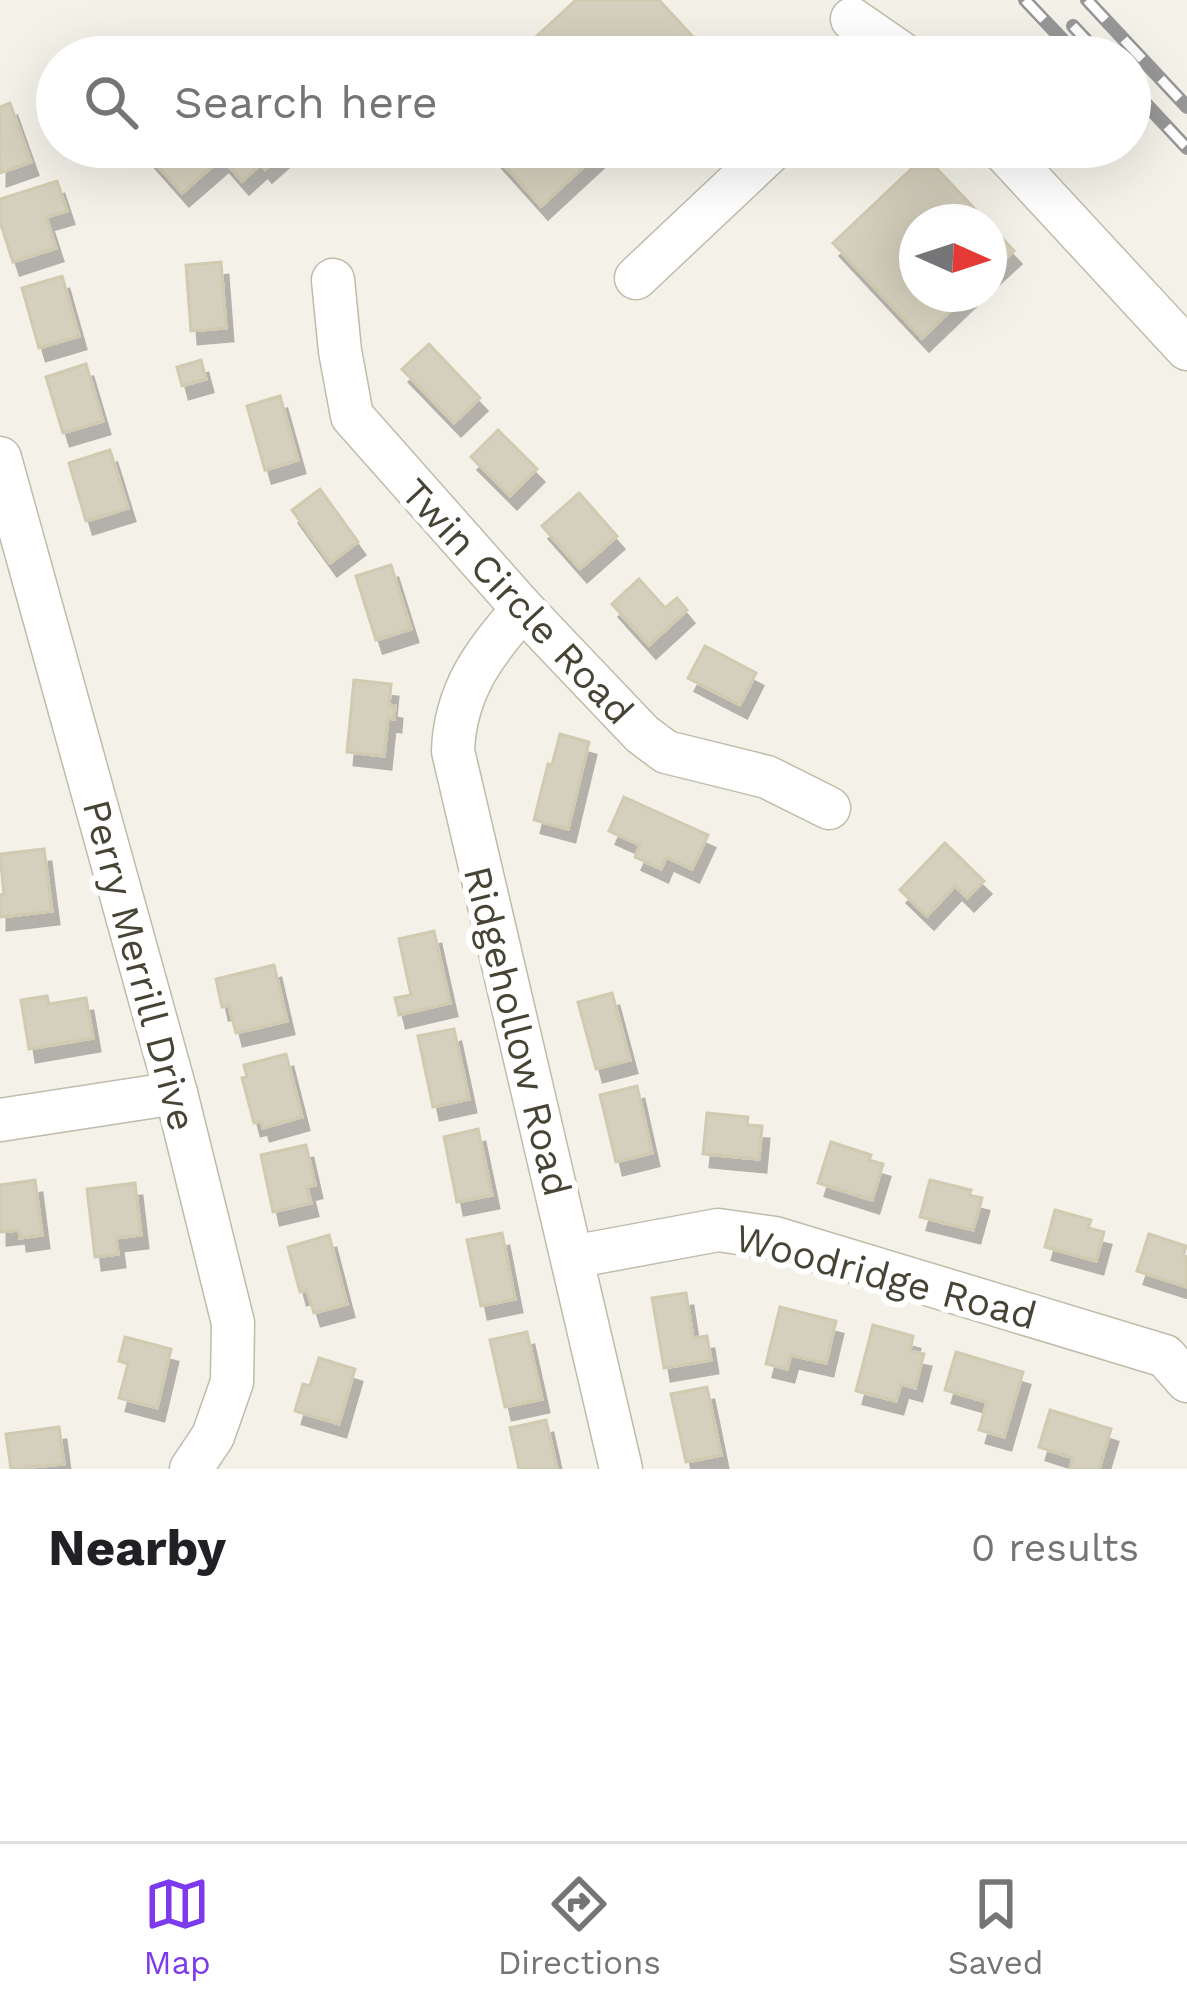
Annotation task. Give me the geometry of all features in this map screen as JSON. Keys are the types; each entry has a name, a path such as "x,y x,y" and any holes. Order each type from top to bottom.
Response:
{"street":[{"path":"636,278 753,168"},
{"path":"1019,168 1187,349"},
{"name":"Twin Circle Road","path":"333,280 352,416 523,609 642,734 666,752 767,777 829,808"},
{"name":"Perry Merrill Drive","path":"0,458 176,1093 233,1323 232,1382 213,1436 191,1469"},
{"name":"Ridgehollow Road","path":"523,609 475,668 454,721 453,751 621,1469"},
{"path":"0,1120 176,1093"},
{"name":"Woodridge Road","path":"572,1257 718,1230 775,1238 1165,1356 1187,1381"}],"building":[{"path":"576,0 659,0 692,36 537,36"},
{"path":"10,103 31,162 0,173 0,107"},
{"path":"160,168 211,168 182,193"},
{"path":"231,168 257,168 242,181"},
{"path":"507,168 582,168 541,206"},
{"path":"912,168 936,168 970,204 899,204 899,312 949,312 922,338 833,243"},
{"path":"57,181 67,211 46,217 56,248 13,262 0,222 0,199"},
{"path":"221,262 226,328 191,331 186,265"},
{"path":"62,276 79,336 39,348 22,288"},
{"path":"429,344 480,398 454,423 402,369"},
{"path":"201,360 206,379 182,386 177,367"},
{"path":"86,364 103,421 63,433 46,377"},
{"path":"280,396 298,460 265,470 247,406"},
{"path":"498,430 537,469 510,496 471,457"},
{"path":"110,450 128,508 86,521 69,463"},
{"path":"320,489 358,542 330,563 292,510"},
{"path":"579,493 617,536 580,569 542,526"},
{"path":"391,565 411,629 376,640 356,576"},
{"path":"639,579 665,608 677,598 687,610 649,645 612,604"},
{"path":"705,646 756,673 740,705 688,678"},
{"path":"354,680 391,684 389,705 395,706 394,719 388,718 384,756 347,752"},
{"path":"560,734 589,742 568,829 534,820"},
{"path":"624,797 708,835 692,869 666,857 661,869 635,857 640,845 609,831"},
{"path":"945,843 984,881 967,898 955,886 927,916 900,890"},
{"path":"44,849 52,911 0,917 0,895 4,894 0,854"},
{"path":"434,931 450,1003 399,1015 395,998 411,995 399,939"},
{"path":"274,965 287,1021 236,1033 229,1006 222,1007 216,979"},
{"path":"612,993 630,1060 596,1069 578,1002"},
{"path":"47,996 49,1004 86,998 93,1038 29,1049 21,1000"},
{"path":"454,1029 469,1099 433,1107 418,1036"},
{"path":"286,1054 302,1117 263,1128 261,1121 254,1123 242,1078 247,1077 244,1065"},
{"path":"637,1086 652,1153 616,1162 600,1095"},
{"path":"707,1113 748,1117 747,1125 762,1126 759,1159 703,1154"},
{"path":"478,1129 492,1195 457,1202 444,1137"},
{"path":"831,1142 871,1155 869,1160 883,1164 872,1200 818,1183"},
{"path":"306,1145 315,1185 307,1187 311,1203 273,1212 261,1155"},
{"path":"35,1180 42,1235 20,1238 19,1230 0,1232 0,1185"},
{"path":"930,1180 971,1190 969,1195 982,1198 973,1230 920,1217"},
{"path":"135,1183 141,1235 116,1238 118,1254 95,1257 87,1189"},
{"path":"1055,1210 1091,1220 1088,1228 1104,1232 1096,1261 1045,1247"},
{"path":"502,1233 515,1299 481,1306 467,1240"},
{"path":"1149,1234 1186,1246 1187,1287 1137,1271"},
{"path":"329,1235 347,1304 314,1313 307,1290 300,1292 288,1247"},
{"path":"686,1293 693,1338 707,1336 711,1360 664,1368 652,1298"},
{"path":"780,1307 836,1321 826,1363 791,1355 787,1369 766,1364"},
{"path":"873,1325 913,1336 910,1351 924,1354 915,1388 901,1384 896,1401 856,1391"},
{"path":"527,1332 542,1399 505,1407 490,1340"},
{"path":"125,1337 171,1349 157,1408 119,1398 128,1364 119,1361"},
{"path":"956,1352 1023,1372 1004,1437 979,1430 987,1402 945,1390"},
{"path":"319,1358 355,1369 339,1424 295,1411 303,1384 310,1386"},
{"path":"707,1387 721,1455 686,1462 671,1394"},
{"path":"1050,1410 1111,1429 1099,1469 1070,1469 1073,1458 1039,1447"},
{"path":"546,1420 557,1469 519,1469 510,1428"},
{"path":"59,1427 64,1464 11,1469 6,1434"}],"railway":[{"path":"1025,0 1059,36"},
{"path":"1087,0 1121,36"},
{"path":"1073,26 1082,36"},
{"path":"1151,68 1187,107"},
{"path":"1151,109 1187,148"}]}
